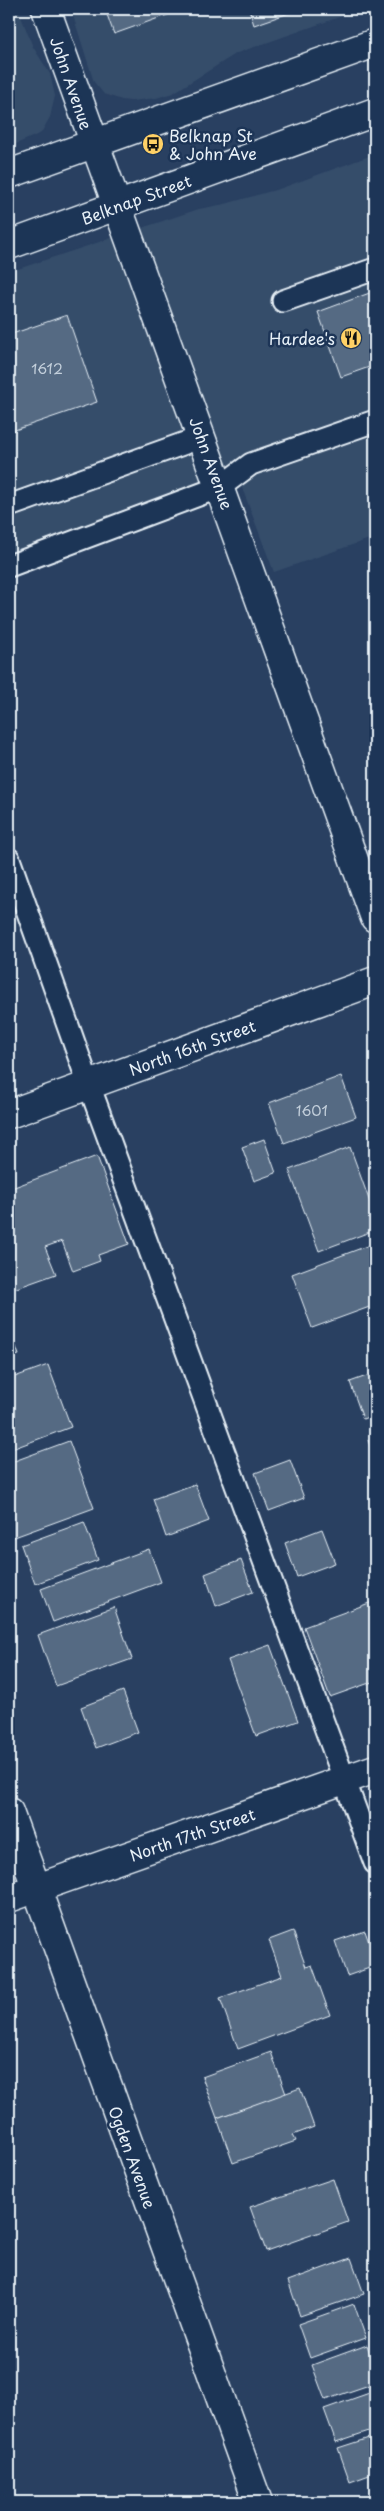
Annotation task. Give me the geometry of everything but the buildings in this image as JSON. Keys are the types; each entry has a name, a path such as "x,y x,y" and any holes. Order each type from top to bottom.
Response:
{"main road":[{"name":"John Avenue","path":"46,9 375,918"},
{"path":"9,174 375,42"},
{"name":"Belknap Street","path":"9,245 375,112"},
{"name":"North 16th Street","path":"9,1114 375,981"},
{"name":"North 17th Street","path":"9,1898 375,1769"},
{"name":"Ogden Avenue","path":"9,1812 258,2502"}],"lane":[{"path":"283,301 375,269"},
{"path":"9,566 220,487 251,464 375,421"},
{"path":"9,506 202,437"},
{"path":"9,859 89,1085 375,1863"}],"shaded area":[{"path":"9,9 18,9 33,47 50,74 55,96 50,117 41,133 9,147"},
{"path":"71,9 362,9 237,53 173,93 156,98 131,101 104,94 94,82"},
{"path":"375,154 375,537 274,572 236,472 9,553 9,272 199,209 279,189"}],"place":[{"name":"Belknap St & John Ave","path":"153,144"},
{"name":"Hardee's","path":"351,338"}]}
